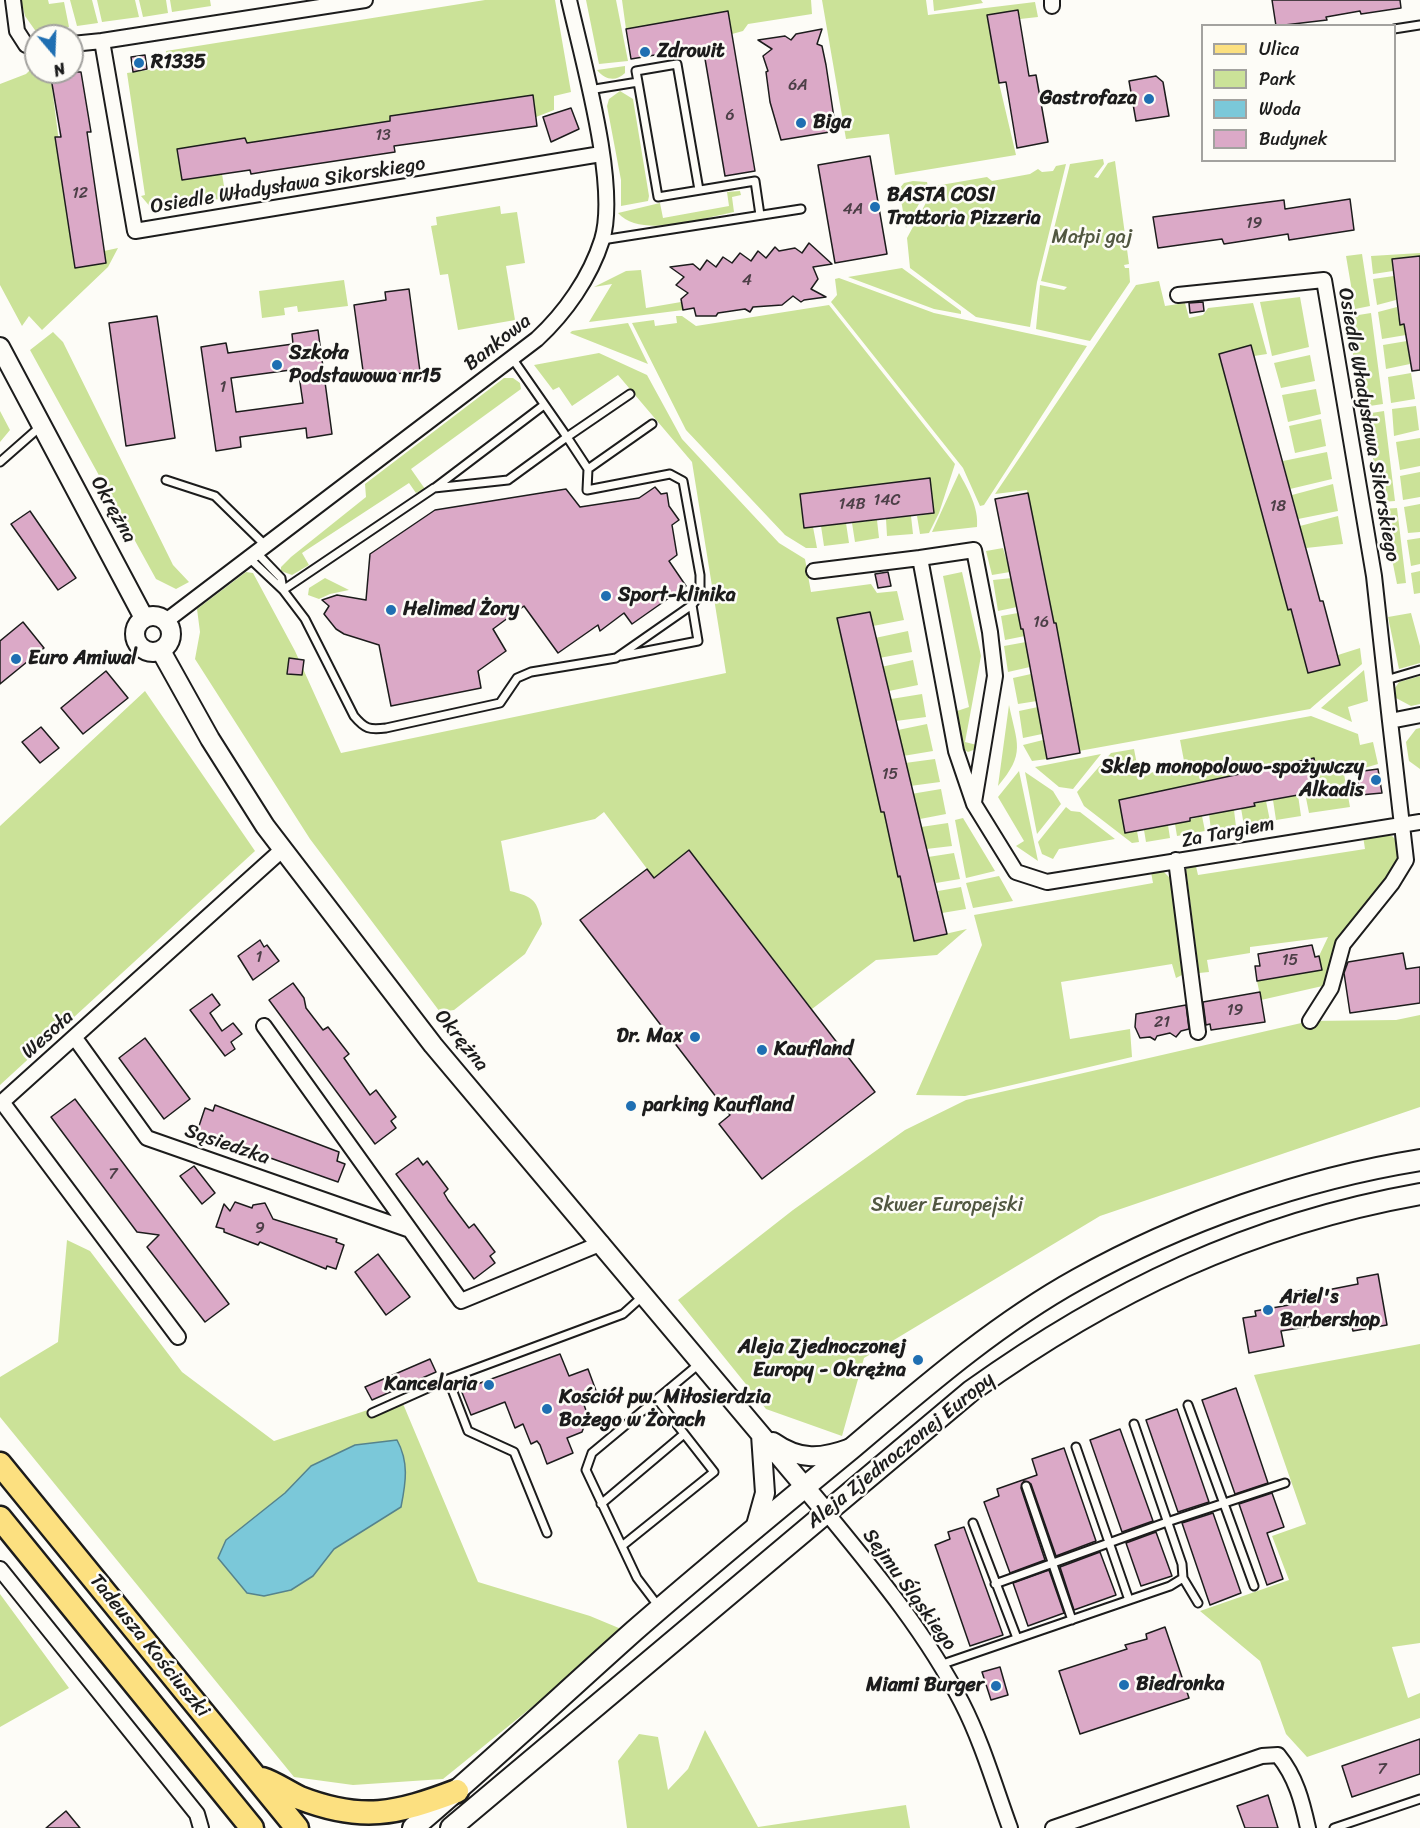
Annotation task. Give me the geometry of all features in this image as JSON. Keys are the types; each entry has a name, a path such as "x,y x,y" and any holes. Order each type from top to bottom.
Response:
{"main road":[{"name":"Aleja Zjednoczonej Europy","path":"412,1828 457,1791 660,1609 804,1487 972,1349 1038,1304 1119,1258 1194,1225 1290,1191 1349,1174 1420,1160"},
{"name":"Aleja Zjednoczonej Europy","path":"452,1828 971,1391 1018,1358 1101,1306 1173,1270 1311,1218 1420,1194"},
{"name":"Tadeusza Kościuszki","path":"0,1464 297,1828"},
{"name":"Tadeusza Kościuszki","path":"0,1518 252,1828"},
{"path":"255,1776 297,1797 334,1810 369,1815 426,1803 457,1791"}],"street":[{"path":"13,0 17,31 24,42"},
{"path":"84,44 365,0"},
{"name":"Bankowa","path":"166,621 512,358 546,330 581,287 602,240 608,202 589,90 569,0"},
{"name":"Osiedle Władysława Sikorskiego","path":"102,42 135,231 601,154"},
{"name":"Osiedle Władysława Sikorskiego","path":"1178,295 1323,280 1374,576 1406,860 1392,883 1343,944 1331,988 1310,1021"},
{"name":"Okrężna","path":"0,347 144,618"},
{"path":"814,571 974,550 990,632 995,676 974,804"},
{"path":"920,558 956,751 974,804 1016,872 1047,882 1176,860"},
{"path":"156,616 166,621 172,631 170,643 161,651 152,652 143,649 137,642 135,633 137,624 144,618 156,616"},
{"name":"Okrężna","path":"161,651 210,739 265,826 433,1045 602,1243 826,1512"},
{"path":"1390,721 1420,715"},
{"name":"Za Targiem","path":"1198,1032 1176,860 1403,822 1420,822"},
{"name":"Wesoła","path":"178,1337 1,1103 283,849"},
{"path":"264,1026 461,1301 602,1243"},
{"name":"Sąsiedzka","path":"75,1038 147,1138 410,1230"},
{"path":"755,1529 765,1493 761,1434"},
{"name":"Okrężna","path":"761,1434 788,1453 805,1458 831,1456 854,1446"},
{"name":"Sejmu Śląskiego","path":"826,1512 886,1585 940,1665 963,1705 1010,1828"},
{"path":"0,1569 197,1814 201,1828"},
{"path":"1053,1828 1262,1756 1278,1755 1289,1768 1299,1789 1308,1828"}],"lane":[{"path":"1396,29 1420,25"},
{"path":"699,190 677,64 636,71 658,196 699,190 755,181 760,215"},
{"path":"589,90 638,82"},
{"path":"602,240 801,209"},
{"path":"512,358 588,469 587,490 670,474 683,480 700,575 700,595 692,605 616,658"},
{"path":"434,488 508,480 630,394"},
{"path":"283,590 434,488 544,405"},
{"path":"588,469 652,424"},
{"path":"0,462 41,426"},
{"path":"166,480 215,496 305,619 354,716 363,728 369,730 500,703 517,678 531,672 616,658 698,640 692,605"},
{"path":"1386,680 1420,670"},
{"path":"372,1413 448,1379 623,1314 645,1295"},
{"path":"660,1609 637,1578 586,1470 592,1453 701,1362"},
{"path":"448,1379 468,1431 514,1452 547,1533"},
{"path":"622,1546 714,1472 657,1399"},
{"path":"1188,1405 1254,1586"},
{"path":"1134,1424 1182,1564 1183,1578 1198,1603"},
{"path":"601,1504 684,1434"},
{"path":"1076,1447 1129,1600"},
{"path":"995,1584 1167,1522 1286,1483"},
{"path":"1026,1485 1072,1620"},
{"path":"973,1522 1017,1638"},
{"path":"940,1665 1170,1586 1183,1578"},
{"path":"1335,1828 1420,1799"},
{"path":"1358,1820 1361,1828"}],"green space":[{"path":"21,0 48,0 49,4 64,2 68,24 31,24 25,16"},
{"path":"70,0 92,0 98,23 76,24"},
{"path":"97,0 135,0 139,17 102,22"},
{"path":"139,0 166,0 168,13 143,17"},
{"path":"170,0 210,0 211,6 172,12"},
{"path":"485,0 555,0 571,92 554,96 554,110 536,117 533,95 390,116 390,121 247,143 245,138 177,150 182,180 222,174 226,198 152,209 141,196 145,195 127,73 169,67 166,51"},
{"path":"586,0 616,0 628,61 599,64"},
{"path":"622,0 811,0 812,14 748,24 743,31 732,34 728,11 626,29"},
{"path":"822,0 926,0 928,15 1035,2 1038,17 1020,19 1018,10 987,16 999,83 1016,155 895,175 889,134 846,139"},
{"path":"933,0 981,0 983,3 934,11"},
{"path":"625,66 625,73 614,79 607,78 597,70"},
{"path":"24,75 24,84 52,84 75,267 106,263 104,251 118,248 108,267 42,330 29,316 22,326 0,285 0,84"},
{"path":"620,91 633,99 649,196 648,201 621,206 621,180 607,106 609,99"},
{"name":"Małpi gaj","path":"1103,159 1104,164 1094,177 1098,178 1108,163 1115,161 1129,264 1124,265 1125,268 1129,268 1130,282 1090,341 1036,329 1040,285 1064,290 1067,287 1041,281 1070,164"},
{"path":"1066,164 1037,282 1030,327 976,317 910,268 907,238 935,186 987,177 992,181 1030,174 1038,169 1042,172 1053,171 1056,166"},
{"path":"927,182 928,187 906,228 899,189 904,183"},
{"path":"740,191 741,195 732,197 734,212 690,222 657,226 641,225 628,221 618,213 660,203 663,218 729,206 727,192"},
{"path":"500,206 501,214 517,212 525,263 506,266 515,320 458,330 448,274 440,275 431,226 437,225 436,217"},
{"path":"1420,253 1420,256 1392,259 1393,271 1373,274 1371,256"},
{"path":"1362,254 1370,306 1355,309 1346,256"},
{"path":"902,268 961,311 961,314 934,309 848,277"},
{"path":"641,270 646,308 681,302 683,310 589,322 612,284 594,287 626,271"},
{"path":"1394,276 1396,300 1377,305 1373,279"},
{"path":"839,278 934,313 1087,346 984,505 980,506 963,468 831,302 837,295 835,279"},
{"path":"344,280 348,306 298,312 297,306 284,308 285,315 262,318 259,291"},
{"path":"1159,281 1165,306 1185,303 1189,318 1203,315 1208,308 1253,303 1267,354 1254,356 1251,345 1219,354 1288,610 1291,609 1308,673 1340,665 1338,655 1360,648 1362,664 1310,709 1079,751 1042,559 1037,559 1027,490 995,494 1136,285"},
{"path":"1300,297 1309,347 1272,356 1260,302"},
{"path":"829,305 955,464 939,513 929,533 920,534 917,516 934,513 930,478 800,494 804,528 813,527 817,548 806,548 785,535 686,430 632,323 654,320 655,326 677,323 676,316 682,316 696,326"},
{"path":"1397,307 1400,325 1405,324 1406,335 1382,339 1378,312"},
{"path":"1371,313 1383,404 1363,407 1346,317"},
{"path":"628,323 648,364 570,333 572,331"},
{"path":"53,332 63,342 173,565 189,582 176,589 156,579 30,350"},
{"path":"1407,341 1410,364 1386,369 1383,345"},
{"path":"599,353 647,375 682,439 779,543 805,559 811,592 871,584 877,593 897,591 904,620 873,626 869,612 837,619 881,812 884,812 914,941 967,929 937,955 876,960 812,1009 690,851 654,878 604,812 595,819 501,841 510,891 524,895 533,901 542,924 525,954 454,1010 440,1012 310,839 195,659 200,632 197,609 246,572 253,573 295,651 341,753 726,673 692,462 618,375 572,406 559,387 553,390 534,365"},
{"path":"1310,355 1315,381 1281,388 1274,363"},
{"path":"1411,373 1415,399 1391,403 1388,377"},
{"path":"504,378 513,378 520,383 521,389 411,469 425,489 416,493 409,483 302,553 309,565 292,575 281,571 281,567 291,557 366,497 365,484"},
{"path":"1316,389 1321,414 1288,422 1282,395"},
{"path":"1416,406 1419,430 1394,436 1392,409"},
{"path":"0,411 10,430 0,442"},
{"path":"1384,411 1395,501 1381,502 1365,414"},
{"path":"1321,419 1326,446 1295,453 1289,426"},
{"path":"1420,438 1420,466 1400,470 1396,442"},
{"path":"1327,452 1332,479 1290,489 1283,461"},
{"path":"1420,472 1420,497 1403,500 1400,476"},
{"path":"959,473 975,506 977,527 932,532"},
{"path":"1333,484 1338,511 1298,519 1292,495"},
{"path":"1420,504 1420,532 1408,533 1404,507"},
{"path":"1397,508 1406,583 1397,584 1382,509"},
{"path":"911,516 913,534 887,536 886,519"},
{"path":"1338,516 1343,544 1306,548 1300,526"},
{"path":"877,520 879,538 855,542 852,523"},
{"path":"846,523 849,543 824,546 821,526"},
{"path":"1420,538 1420,564 1411,566 1407,540"},
{"path":"1003,548 1010,572 992,575 986,551"},
{"path":"1420,571 1420,593 1414,594 1411,573"},
{"path":"962,572 981,656 965,742 977,745 976,749 968,752 963,749 957,711 969,707 943,576"},
{"path":"325,578 349,590 319,599 308,595 309,588"},
{"path":"1012,578 1017,607 998,611 993,580"},
{"path":"1018,613 1025,636 1005,640 1001,616"},
{"path":"1411,613 1420,646 1420,663 1399,669 1388,617"},
{"path":"908,631 912,652 879,658 875,638"},
{"path":"1026,642 1030,667 1008,672 1004,646"},
{"path":"913,660 918,685 889,691 881,667"},
{"path":"1364,670 1368,701 1348,707 1352,722 1321,708"},
{"path":"1031,674 1037,701 1018,704 1013,678"},
{"path":"1420,676 1420,704 1411,706 1396,698 1395,688 1399,682"},
{"path":"145,691 255,851 0,1085 0,826"},
{"path":"922,694 926,717 896,721 891,699"},
{"path":"1009,705 1016,739 1016,756 1007,775 998,786"},
{"path":"1038,707 1042,734 1023,738 1019,711"},
{"path":"1311,716 1358,734 1360,745 1373,742 1378,764 1344,774 1350,807 1309,813 1305,793 1320,790 1313,758 1119,800 1125,833 1137,831 1139,842 1132,843 1084,806 1077,792 1111,753 1134,749 1139,775 1185,766 1180,740"},
{"path":"927,724 933,751 903,756 898,730"},
{"path":"1420,728 1420,769 1409,761 1406,742 1416,729"},
{"path":"1043,740 1047,759 1032,761 1023,745"},
{"path":"1101,754 1073,789 1059,787 1035,767"},
{"path":"935,759 940,782 910,786 905,763"},
{"path":"1019,771 1038,861 1016,846 1024,841 998,797"},
{"path":"1025,772 1053,791 1061,804 1037,834"},
{"path":"941,789 946,814 920,819 911,794"},
{"path":"1298,795 1301,816 1276,820 1273,800"},
{"path":"1266,801 1270,821 1244,826 1241,808"},
{"path":"1066,807 1071,811 1080,812 1115,839 1059,849 1053,859 1042,854 1038,842"},
{"path":"1234,810 1236,827 1211,830 1209,814"},
{"path":"1202,816 1205,831 1177,836 1175,824"},
{"path":"963,818 995,871 966,878 955,820"},
{"path":"948,823 952,846 926,849 921,827"},
{"path":"1168,825 1170,838 1146,842 1144,830"},
{"path":"1363,836 1392,836 1400,844 1402,854 1397,870 1340,942 1327,985 1261,1000 1257,981 1322,970 1319,956 1328,937 1250,947 1250,953 1207,960 1209,972 1199,973 1186,868 1195,862 1198,875 1365,849"},
{"path":"954,853 960,879 936,883 928,857"},
{"path":"1161,869 1170,878 1184,974 1176,978 1172,964 1061,982 1070,1039 1130,1029 1132,1057 965,1096 916,1095 982,945 974,915 1153,883 1151,872"},
{"path":"999,876 1013,901 973,908 966,883"},
{"path":"961,887 966,909 942,913 938,891"},
{"name":"Skwer Europejski","path":"1420,1015 1420,1107 1100,1216 864,1358 842,1436 766,1409 678,1300 793,1210 905,1130 966,1100 1310,1021 1396,1020"},
{"path":"67,1240 90,1251 182,1372 274,1441 401,1399 478,1582 590,1616 626,1631 443,1779 353,1785 294,1777 0,1417 0,1377 58,1342"},
{"path":"1420,1344 1420,1643 1392,1647 1408,1698 1420,1693 1420,1718 1307,1757 1286,1734 1260,1661 1200,1611 1289,1580 1272,1536 1306,1524 1254,1375"},
{"path":"0,1594 69,1688 0,1727"},
{"path":"705,1730 758,1827 906,1805 910,1828 627,1828 618,1761 639,1734 658,1737 668,1790 688,1769"}],"water":[{"path":"397,1440 405,1464 401,1507 334,1549 313,1576 291,1590 264,1596 247,1593 218,1558 226,1540 285,1493 311,1466 355,1445"}],"building":[{"path":"1272,0 1400,0 1401,8 1361,14 1360,11 1326,17 1327,20 1276,24"},
{"path":"1018,10 1029,76 1036,75 1048,142 1017,148 1006,82 999,83 987,15"},
{"path":"728,11 755,171 725,176 703,47 631,59 626,29"},
{"path":"822,29 817,44 822,46 836,131 781,140 770,102 766,72 768,71 763,56 772,49 758,40 785,36 791,40 796,34"},
{"name":"R1335","path":"145,55 147,69 133,72 131,57"},
{"name":"Gastrofaza","path":"1156,76 1163,82 1169,116 1136,121 1129,81"},
{"path":"52,84 83,84 91,132 87,132 106,263 75,268 55,137 61,137"},
{"path":"533,95 537,126 394,146 395,152 251,174 250,170 182,180 177,149 245,138 247,143 390,121 390,116"},
{"path":"571,108 579,129 551,142 543,117"},
{"path":"870,156 887,254 835,263 818,165"},
{"path":"1350,199 1354,230 1289,240 1288,234 1224,244 1222,239 1158,248 1153,217 1284,200 1285,209"},
{"path":"809,243 832,264 813,267 818,279 811,289 826,297 801,302 793,296 782,305 753,307 750,312 745,309 718,313 716,316 696,316 694,308 683,310 681,299 688,293 676,285 684,277 670,267 693,264 700,270 707,260 716,267 723,257 732,263 740,253 751,261 758,251 766,258 775,247 779,251 795,248 802,253"},
{"path":"1420,256 1420,370 1412,371 1404,324 1400,325 1392,259"},
{"path":"409,289 421,379 404,381 403,373 364,378 354,305 386,300 385,292"},
{"path":"1203,302 1204,311 1190,313 1189,303"},
{"path":"157,316 175,438 126,446 109,323"},
{"path":"318,330 332,434 307,438 306,428 240,437 241,447 216,451 201,347 226,343 228,353 293,344 292,334","holes":["298,369 303,403 236,412 231,378"]},
{"path":"1251,345 1320,601 1323,601 1340,665 1308,673 1291,609 1288,610 1219,354"},
{"path":"930,478 934,513 804,528 800,494"},
{"name":"Sport-klinika","path":"655,487 661,494 667,493 669,506 679,520 672,525 677,555 669,561 686,586 632,624 624,613 600,631 598,625 558,653 524,606 493,629 506,651 478,671 481,688 391,706 379,645 344,634 336,629 324,614 329,606 322,600 337,595 366,600 370,554 435,510 566,489 580,507 639,498"},
{"path":"1028,493 1054,623 1056,623 1080,753 1047,759 1023,629 1021,629 995,499"},
{"path":"30,511 76,578 58,590 11,524"},
{"path":"888,572 891,586 878,588 875,574"},
{"path":"870,612 947,934 914,941 884,812 881,812 837,618"},
{"name":"Euro Amiwal","path":"23,622 44,648 0,684 0,641"},
{"path":"289,658 304,660 302,675 287,674"},
{"path":"106,671 128,698 83,734 61,708"},
{"path":"41,727 59,748 40,763 22,742"},
{"path":"1314,758 1320,791 1254,803 1255,806 1125,833 1119,800"},
{"path":"1378,769 1382,793 1360,795 1356,772"},
{"name":"Kaufland","path":"689,850 875,1092 762,1179 719,1124 730,1115 580,920 647,869 654,878"},
{"path":"260,940 264,947 267,945 279,961 253,980 238,956"},
{"path":"1312,945 1315,957 1319,956 1322,970 1257,981 1255,966 1260,966 1258,954"},
{"path":"1403,953 1406,969 1420,967 1420,1003 1350,1013 1344,973 1348,962"},
{"path":"293,983 304,998 306,1008 323,1030 328,1027 349,1054 344,1058 370,1095 376,1090 396,1117 391,1121 396,1128 375,1144 269,1000"},
{"path":"1260,992 1265,1022 1211,1030 1210,1024 1206,1025 1203,1002"},
{"path":"212,994 220,1005 210,1013 222,1031 233,1023 242,1034 231,1042 235,1049 225,1056 190,1010"},
{"path":"1186,1005 1189,1029 1181,1031 1176,1037 1170,1033 1157,1036 1155,1040 1150,1037 1140,1038 1135,1027 1136,1014"},
{"path":"145,1038 190,1099 164,1119 119,1058"},
{"path":"75,1099 229,1304 205,1322 147,1247 159,1235 137,1232 51,1117"},
{"path":"215,1105 339,1152 337,1161 345,1164 338,1182 197,1132 205,1108 213,1111"},
{"path":"418,1158 423,1165 427,1161 448,1189 444,1193 448,1200 469,1228 474,1224 495,1252 490,1256 495,1263 474,1279 396,1174"},
{"path":"194,1166 215,1193 202,1204 180,1176"},
{"path":"235,1202 252,1208 253,1205 265,1203 273,1219 337,1239 336,1242 344,1245 336,1269 327,1266 326,1269 260,1242 258,1245 216,1227 224,1204 230,1211"},
{"path":"378,1254 410,1297 386,1315 355,1272"},
{"path":"1378,1274 1387,1325 1353,1331 1350,1320 1281,1331 1284,1346 1249,1353 1243,1318 1256,1316 1255,1311 1289,1305 1298,1291 1308,1289 1312,1293 1358,1284 1357,1278"},
{"name":"Kościół pw. Miłosierdzia Bożego w Żorach","path":"560,1354 569,1376 588,1369 598,1396 583,1402 588,1416 582,1432 567,1438 573,1453 547,1464 540,1445 537,1441 531,1444 523,1424 515,1428 505,1402 471,1415 461,1390"},
{"path":"430,1359 436,1372 372,1400 365,1387"},
{"path":"1236,1388 1268,1483 1235,1494 1202,1400"},
{"path":"1177,1409 1209,1502 1178,1512 1146,1420"},
{"path":"1120,1429 1153,1521 1122,1532 1090,1440"},
{"path":"1064,1448 1096,1541 1056,1556 1031,1484 1024,1481 1021,1488 1045,1560 1010,1573 984,1502 999,1496 997,1489 1037,1475 1032,1459"},
{"path":"1272,1493 1284,1527 1267,1533 1283,1579 1267,1585 1239,1504"},
{"path":"1213,1513 1241,1593 1210,1605 1182,1523"},
{"path":"964,1527 1003,1635 970,1646 935,1545 950,1539 948,1532"},
{"path":"1156,1532 1172,1576 1141,1586 1126,1543"},
{"path":"1100,1552 1116,1595 1074,1610 1060,1567"},
{"path":"1049,1570 1064,1613 1028,1626 1013,1583"},
{"name":"Biedronka","path":"1165,1627 1189,1698 1080,1734 1059,1671 1127,1649 1125,1645 1147,1639 1146,1634"},
{"name":"Miami Burger","path":"1000,1667 1008,1695 991,1700 982,1672"},
{"path":"1420,1739 1420,1774 1352,1797 1342,1766"},
{"path":"1268,1795 1278,1828 1245,1828 1237,1806"},
{"path":"66,1811 80,1828 46,1828"}],"place":[{"name":"Zdrowit","path":"645,52"},
{"name":"R1335","path":"139,63"},
{"name":"Gastrofaza","path":"1149,99"},
{"name":"Biga","path":"801,123"},
{"name":"BASTA COSI Trattoria Pizzeria","path":"875,207"},
{"name":"Szkoła Podstawowa nr15","path":"277,365"},
{"name":"Sport-klinika","path":"606,596"},
{"name":"Helimed Żory","path":"391,610"},
{"name":"Euro Amiwal","path":"16,659"},
{"name":"Sklep monopolowo-spożywczy Alkadis","path":"1376,780"},
{"name":"Dr. Max","path":"695,1037"},
{"name":"Kaufland","path":"762,1050"},
{"name":"parking Kaufland","path":"631,1106"},
{"name":"Ariel's Barbershop","path":"1268,1310"},
{"name":"Aleja Zjednoczonej Europy - Okrężna","path":"918,1360"},
{"name":"Kancelaria","path":"489,1385"},
{"name":"Kościół pw. Miłosierdzia Bożego w Żorach","path":"547,1409"},
{"name":"Biedronka","path":"1124,1685"},
{"name":"Miami Burger","path":"996,1686"}]}
